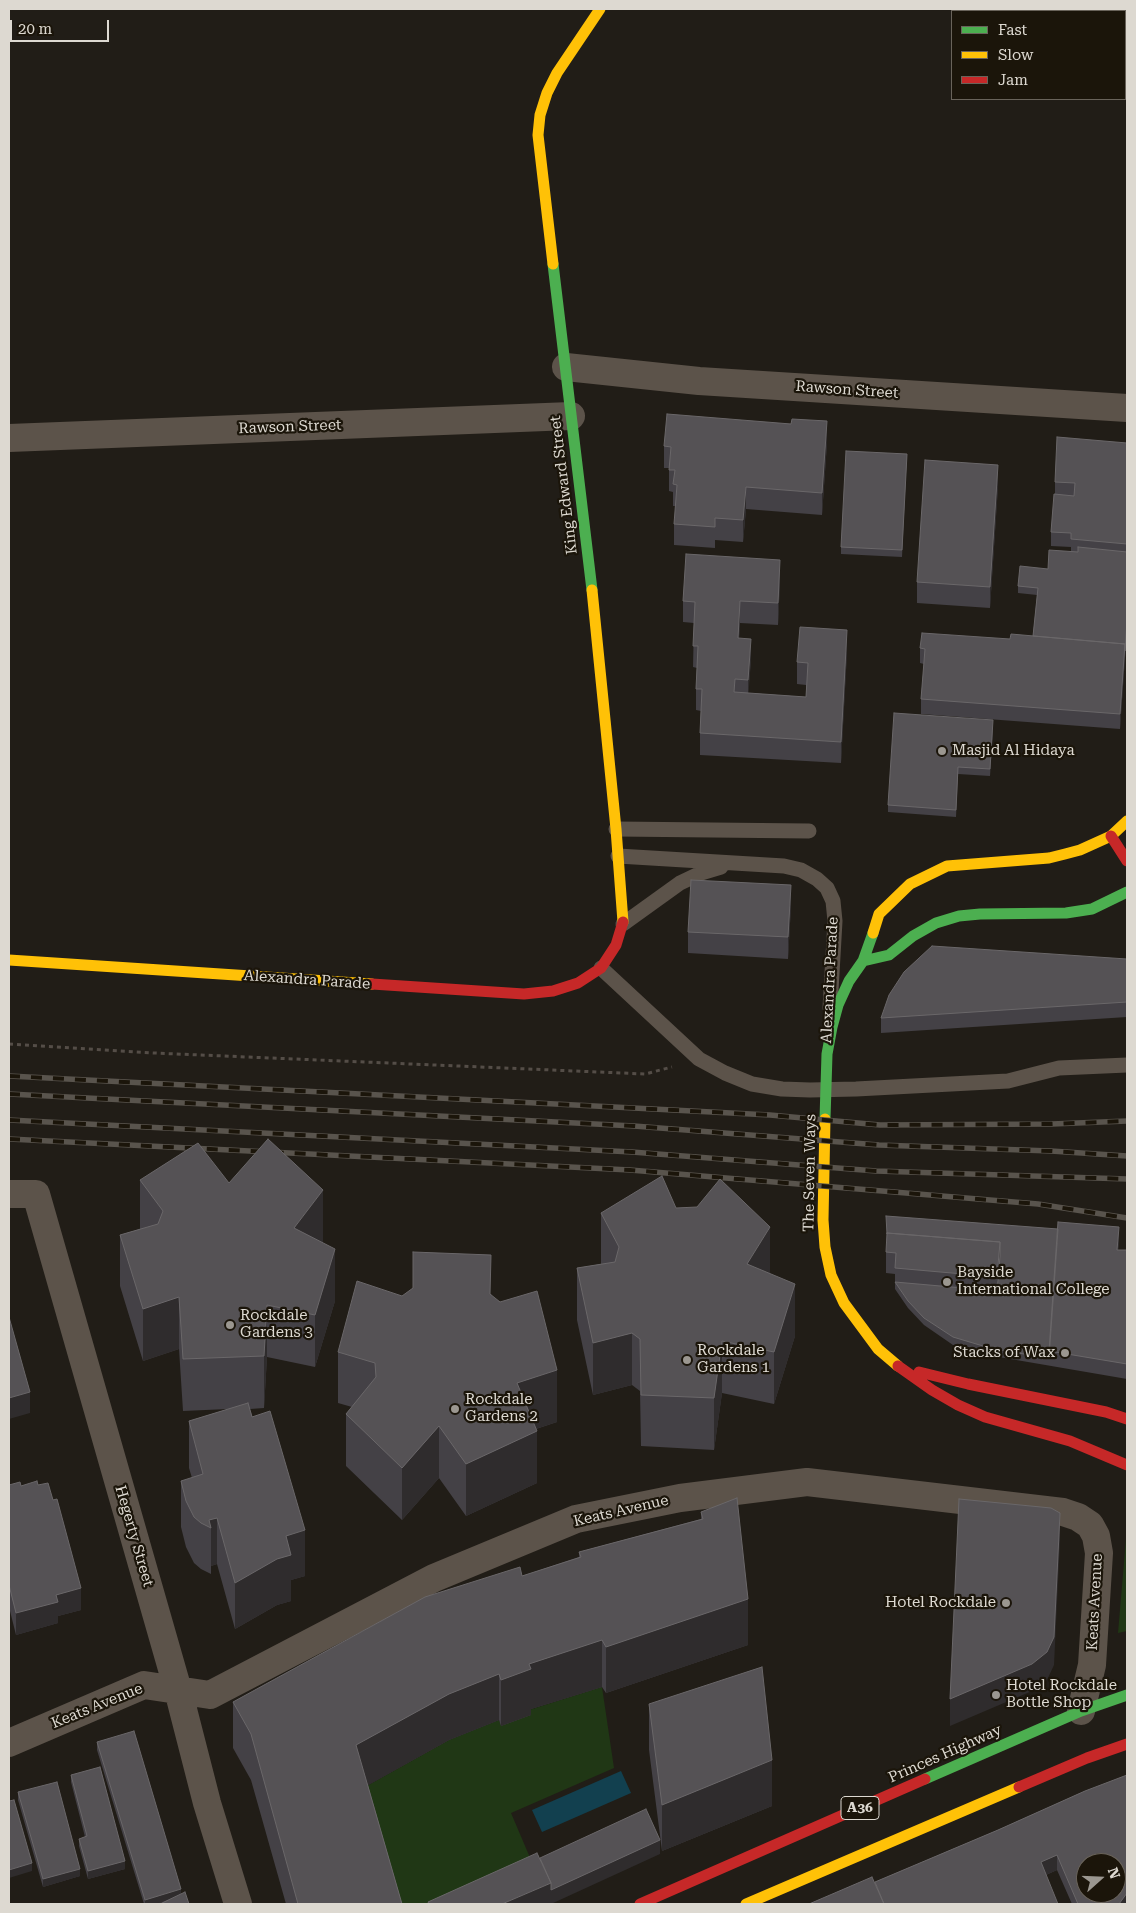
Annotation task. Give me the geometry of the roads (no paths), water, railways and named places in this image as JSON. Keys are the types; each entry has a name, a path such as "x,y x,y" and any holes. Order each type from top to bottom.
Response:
{"main road":[{"name":"King Edward Street","path":"600,9 550,86 540,115 538,135 596,625 616,829 623,924 616,945 600,968"},
{"path":"1127,820 1111,836 1127,861"},
{"name":"The Seven Ways","path":"1111,836 1080,850 1049,858 947,866 910,884 879,914 863,960 849,981 838,1005 832,1027 827,1054 822,1220 825,1247 832,1274 844,1304 878,1349 901,1368 932,1390 958,1405 985,1417 1070,1441 1127,1465"},
{"path":"863,960 889,955 914,936 936,923 959,916 1066,913 1092,909 1127,892"},
{"name":"Alexandra Parade","path":"9,960 524,994 553,991 578,983 600,968"},
{"name":"The Seven Ways","path":"901,1368 968,1384 1106,1412 1127,1419"},
{"path":"1081,1711 1127,1682"},
{"name":"Princes Highway","path":"640,1904 1081,1711 1127,1696"},
{"path":"746,1904 1087,1758 1127,1744"}],"street":[{"name":"Rawson Street","path":"566,368 699,381 1127,408"},
{"name":"Rawson Street","path":"9,438 571,416"},
{"name":"Hegerty Street","path":"9,1194 36,1194 238,1904"},
{"name":"Keats Avenue","path":"9,1743 144,1685 210,1696 434,1578 576,1519 680,1498 807,1482 1063,1512 1078,1517 1090,1525 1096,1536 1099,1553 1092,1665 1081,1711"}],"lane":[{"path":"616,829 809,831"},
{"name":"Alexandra Parade","path":"618,856 784,866 802,870 827,888 833,901 836,921 827,1054"},
{"name":"Alexandra Parade","path":"623,924 680,883 701,872 732,864"},
{"path":"600,968 699,1059 725,1073 752,1084 810,1090 1008,1082 1059,1068 1127,1065"}],"water":[{"path":"621,1771 631,1793 542,1832 532,1810"}],"railway":[{"path":"9,1076 770,1115 880,1125 1052,1124 1127,1121"},
{"path":"9,1094 634,1126 879,1145 1051,1151 1127,1156"},
{"path":"9,1120 632,1152 876,1171 1127,1179"},
{"path":"9,1139 630,1170 1038,1204 1127,1218"}],"place":[{"name":"Masjid Al Hidaya","path":"942,751"},
{"name":"Bayside International College","path":"947,1282"},
{"name":"Rockdale Gardens 3","path":"230,1325"},
{"name":"Stacks of Wax","path":"1065,1353"},
{"name":"Rockdale Gardens 1","path":"687,1360"},
{"name":"Rockdale Gardens 2","path":"455,1409"},
{"name":"Hotel Rockdale","path":"1006,1603"},
{"name":"Hotel Rockdale Bottle Shop","path":"996,1695"}]}
